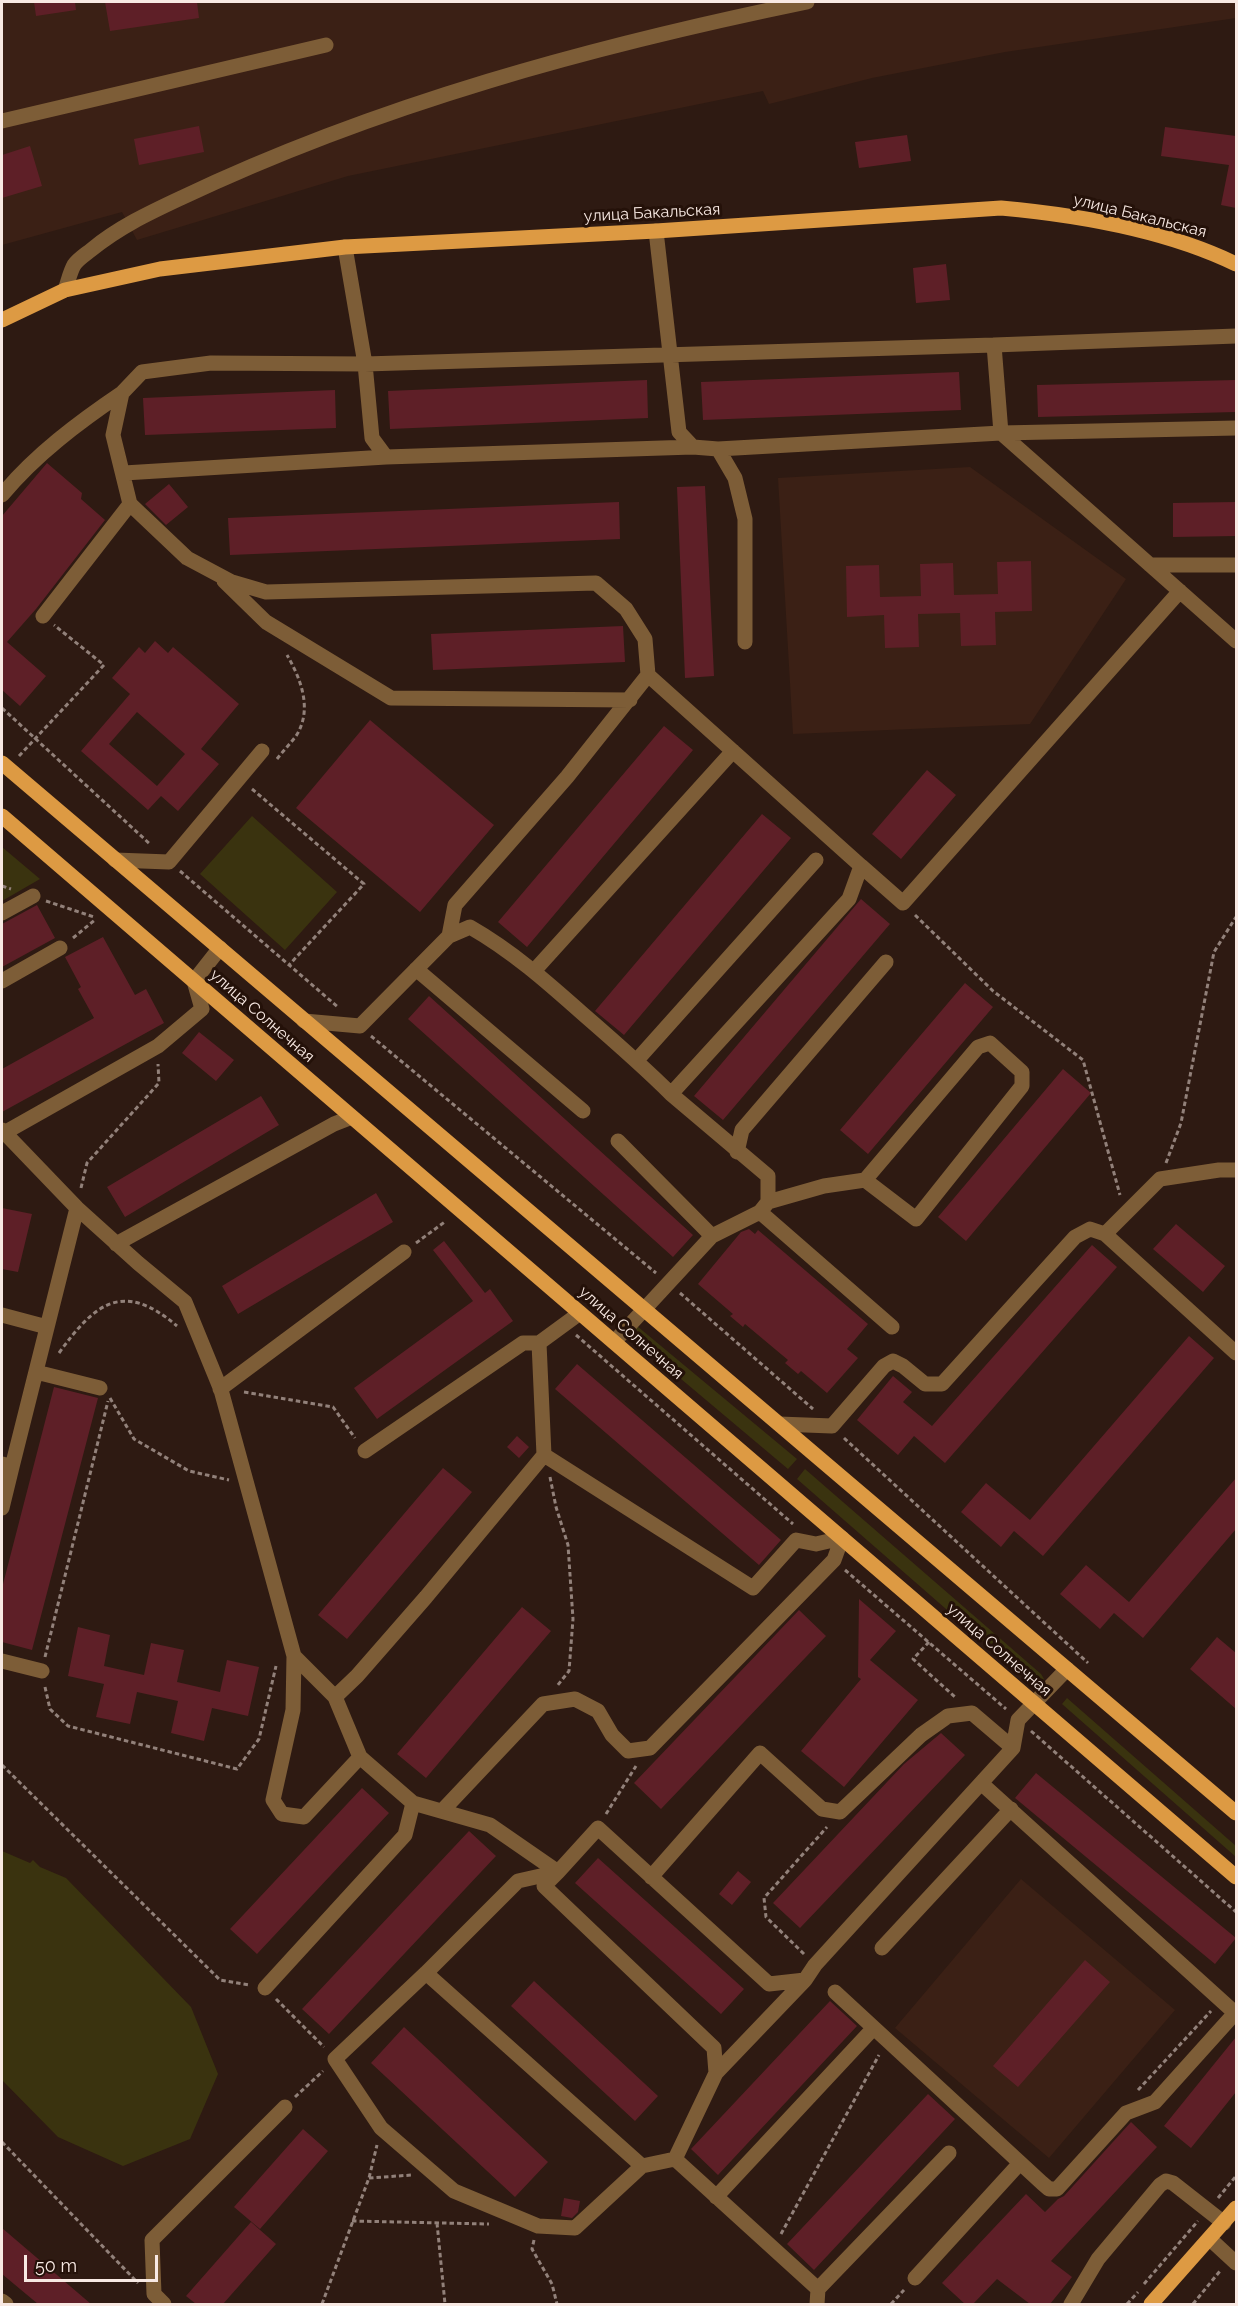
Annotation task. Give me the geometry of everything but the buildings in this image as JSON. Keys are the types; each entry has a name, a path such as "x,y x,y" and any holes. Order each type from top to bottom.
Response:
{"main road":[{"name":"улица Бакальская","path":"2,320 65,290 160,269 345,247 656,231 1001,208 1053,212 1120,227 1170,239 1218,255 1236,264"},
{"name":"улица Солнечная","path":"4,766 1236,1813"},
{"name":"улица Солнечная","path":"2,816 1236,1877"},
{"path":"1151,2304 1236,2208"}],"street":[{"path":"65,290 74,264 128,222 222,178 322,138 527,69 658,34 807,2"},
{"path":"2,121 326,45"},
{"path":"656,231 679,432 693,447"},
{"path":"345,247 365,364 372,438 386,457"},
{"path":"2,495 60,439 122,393 142,372 211,363 365,364 1236,336"},
{"path":"994,345 1001,433 1236,641"},
{"path":"122,393 113,435 130,504 188,558 232,582 266,592 596,583 626,609 645,639 648,675 567,777 455,905 449,936"},
{"path":"124,473 386,457 693,447 718,449 1001,433 1236,428"},
{"path":"718,449 735,478 745,519 745,642"},
{"path":"43,616 130,504"},
{"path":"1150,566 1236,566"},
{"path":"219,575 266,622 391,698 630,700"},
{"path":"648,675 903,903 1180,591"},
{"path":"115,860 169,862 262,751"},
{"path":"534,971 733,751"},
{"path":"637,1060 816,860"},
{"path":"671,1094 849,899 861,866"},
{"path":"2,914 33,896"},
{"path":"304,1021 360,1026 449,936 470,927 495,942 534,971 637,1060 671,1094 737,1152 768,1176 764,1207"},
{"path":"2,981 60,948"},
{"path":"220,948 194,981 202,1009 158,1046 3,1131 76,1208 185,1302 220,1389 294,1656 293,1710 273,1800 282,1814 304,1817 360,1757"},
{"path":"737,1152 742,1131 886,962"},
{"path":"416,969 583,1111"},
{"path":"614,1342 712,1236 764,1207 824,1186 865,1180 978,1047 990,1043 1022,1072 1022,1086 916,1219 865,1180"},
{"path":"117,1244 334,1124 352,1117"},
{"path":"618,1141 712,1236"},
{"path":"1105,1234 1160,1179 1219,1170 1236,1170"},
{"path":"764,1207 892,1328"},
{"path":"2,1508 7,1466 36,1372 76,1208"},
{"path":"779,1424 832,1426 889,1362 898,1363 925,1384 942,1384 1075,1237 1090,1229 1105,1234 1236,1353"},
{"path":"220,1389 404,1252"},
{"path":"365,1451 523,1343 540,1343 580,1313"},
{"path":"2,1315 47,1327"},
{"path":"335,1696 357,1676 434,1588 544,1455 540,1343"},
{"path":"36,1372 105,1392"},
{"path":"544,1455 753,1588 796,1540 816,1544 842,1538"},
{"path":"442,1811 543,1704 575,1699 598,1711 612,1736 628,1751 650,1748 834,1560 842,1538"},
{"path":"294,1656 335,1696 360,1757 413,1803 490,1825 558,1872"},
{"path":"2,1661 42,1671"},
{"path":"675,2159 716,2073 805,1980 815,1965 1013,1748 1018,1720 1067,1669"},
{"path":"651,1876 760,1753 822,1809 840,1812 921,1735 948,1716 972,1713 1013,1748"},
{"path":"836,1992 1049,2189 1057,2189 1126,2113 1155,2102 1235,2012 981,1783"},
{"path":"265,1988 405,1835 413,1803"},
{"path":"882,1948 1011,1809"},
{"path":"716,2073 714,2048 544,1886 598,1828 769,1984 805,1980"},
{"path":"558,1872 518,1881 335,2059 381,2128 431,2173 454,2191 538,2226 575,2228 642,2166 675,2159"},
{"path":"426,1972 642,2166"},
{"path":"716,2197 869,2033"},
{"path":"164,2304 154,2294 152,2240 285,2107"},
{"path":"675,2159 817,2297 949,2153"},
{"path":"915,2278 1020,2163"},
{"path":"1071,2304 1098,2259 1160,2185 1166,2181 1173,2183 1224,2223"},
{"path":"1210,2239 1234,2260"},
{"path":"2,2301 6,2304"}],"path":[{"path":"4,766 35,738 104,665 43,616"},
{"path":"274,762 297,735 305,711 301,679 286,652"},
{"path":"2,708 169,862 360,1026 669,1284 819,1414"},
{"path":"252,789 364,884 289,965"},
{"path":"903,903 993,991 1083,1060 1123,1203"},
{"path":"1160,1179 1181,1123 1214,952 1236,917"},
{"path":"60,948 97,918"},
{"path":"76,1208 87,1163 159,1083 158,1046"},
{"path":"404,1252 446,1221"},
{"path":"36,1372 51,1368 60,1351 93,1313 114,1301 137,1302 159,1310 185,1333"},
{"path":"577,1335 816,1544"},
{"path":"220,1389 333,1407 365,1451"},
{"path":"105,1392 42,1671 50,1709 68,1726 237,1769 259,1739 276,1666 294,1656"},
{"path":"116,1406 134,1439 189,1471 246,1483"},
{"path":"832,1426 1093,1668"},
{"path":"543,1704 569,1671 573,1619 568,1545 556,1507 544,1455"},
{"path":"834,1560 1236,1912"},
{"path":"929,1642 913,1659 972,1713"},
{"path":"598,1828 629,1774 650,1748"},
{"path":"2,1766 220,1980 265,1988 335,2059 306,2086"},
{"path":"815,1965 766,1917 764,1898 840,1812"},
{"path":"1134,2095 1221,2001"},
{"path":"777,2241 887,2040"},
{"path":"322,2304 369,2178 381,2128"},
{"path":"2,2142 142,2287"},
{"path":"369,2178 431,2173"},
{"path":"1127,2304 1236,2176"},
{"path":"352,2221 493,2224"},
{"path":"437,2223 445,2304"},
{"path":"538,2226 532,2249 552,2284 557,2304"},
{"path":"1193,2304 1234,2260"},
{"path":"891,2304 915,2278"}],"shaded area":[{"path":"2,2 1236,2 1236,18 1005,52 872,78 769,104 763,91 348,176 137,240 122,212 2,245"},
{"path":"970,467 1126,579 1030,724 793,734 778,478"},
{"path":"252,816 337,892 285,950 200,874"},
{"path":"2,847 40,879 2,901"},
{"path":"637,1326 797,1459 788,1469 630,1336"},
{"path":"805,1469 1041,1674 1044,1679 1042,1684 1037,1686 1032,1684 797,1479"},
{"path":"1067,1698 1236,1846 1236,1857 1062,1704"},
{"path":"2,1851 30,1863 33,1860 40,1867 66,1878 191,2007 218,2074 190,2139 123,2166 58,2137 2,2080"},
{"path":"1021,1879 1175,2010 1049,2158 895,2028"}]}
